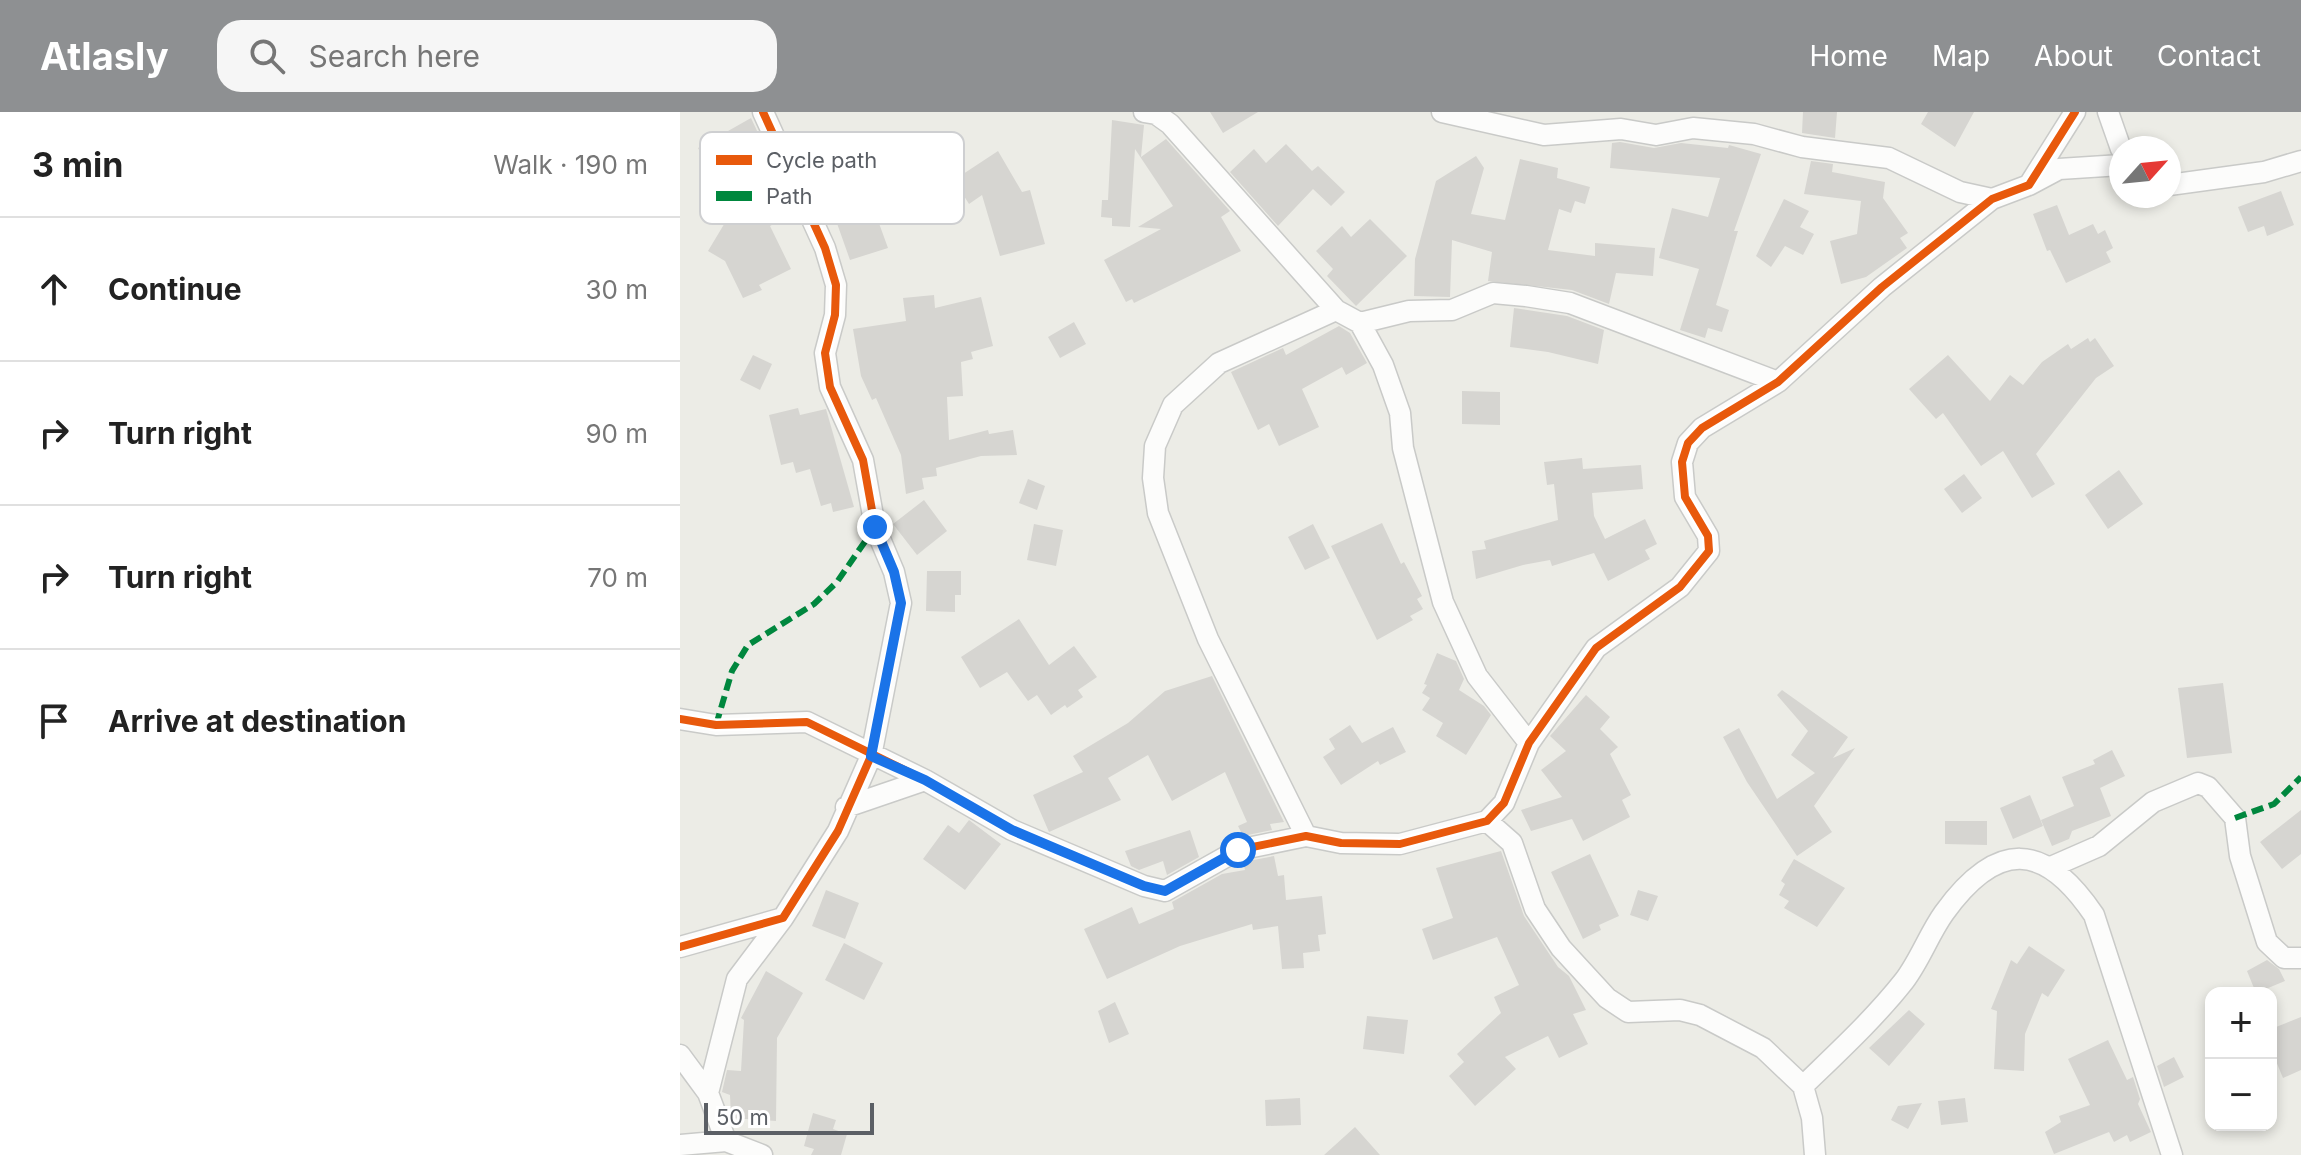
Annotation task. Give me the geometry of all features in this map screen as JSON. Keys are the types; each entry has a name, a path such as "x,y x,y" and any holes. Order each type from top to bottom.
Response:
{"street":[{"path":"763,112 772,132"},
{"path":"1144,112 1156,114 1170,124 1336,310 1360,323 1383,365 1400,413 1403,448 1443,602 1477,676 1529,743"},
{"path":"1442,112 1544,135 1621,129 1656,135 1693,128 1754,134 1802,147 1889,158 1960,192 1992,199"},
{"path":"2029,185 2075,112"},
{"path":"2108,112 2116,136"},
{"path":"2181,183 2264,172 2301,161"},
{"path":"680,719 716,725 807,722 925,780 1012,830 1144,886 1165,891 1238,850 1306,836 1341,843 1400,844 1487,821 1504,803 1529,743 1596,648 1680,587 1709,551 1708,536 1685,497 1682,462 1688,443 1702,428 1778,382 1882,287 1992,199 2059,169 2109,166"},
{"path":"708,1093 737,979 783,918 838,831 871,756 901,603 894,572 875,527 863,460 830,387 825,353 835,315 836,285 814,224"},
{"path":"1360,323 1409,311 1452,310 1493,293 1526,296 1570,303 1778,382"},
{"path":"1306,836 1208,639 1158,513 1153,478 1155,446 1173,405 1219,363 1336,310"},
{"path":"846,807 864,798 925,780"},
{"path":"2051,867 2099,846 2153,802 2198,783 2208,787 2235,818 2240,856 2267,942 2284,958 2301,958"},
{"path":"1487,821 1512,843 1535,909 1561,948 1607,998 1628,1012 1680,1010 1700,1015 1763,1048 1803,1086 1812,1118 1815,1155"},
{"path":"1803,1086 1882,1009 1909,974 1944,913 1984,870 2007,860 2032,859 2051,867 2074,885 2094,915 2172,1155"},
{"path":"680,947 783,918"},
{"path":"680,1055 708,1093 726,1141"},
{"path":"680,1145 726,1141 751,1148 762,1155"}],"building":[{"path":"1210,112 1258,112 1223,133"},
{"path":"1803,112 1837,112 1835,138 1802,133"},
{"path":"1928,112 1974,112 1955,147 1921,124"},
{"path":"751,118 758,132 726,132"},
{"path":"1112,120 1144,125 1141,157 1166,139 1230,211 1221,217 1241,251 1134,303 1132,299 1126,302 1104,260 1161,229 1138,227 1173,206 1135,149 1130,227 1112,226 1112,218 1101,217 1102,200 1108,200"},
{"path":"1612,143 1654,148 1681,143 1728,148 1729,145 1761,154 1734,231 1738,231 1716,305 1729,310 1722,332 1708,328 1705,338 1680,330 1699,269 1659,258 1672,208 1708,217 1720,178 1610,168"},
{"path":"1286,144 1312,171 1318,166 1345,192 1331,206 1313,189 1278,226 1230,172 1254,149 1266,163"},
{"path":"998,151 1022,192 1030,190 1045,244 1000,256 982,195 969,204 964,196 964,173"},
{"path":"1476,156 1484,168 1471,214 1505,220 1520,159 1558,168 1557,178 1590,187 1585,204 1575,201 1571,213 1559,209 1548,250 1595,256 1595,243 1655,248 1653,276 1616,273 1609,304 1572,290 1488,281 1492,252 1452,240 1450,297 1414,296 1415,259 1436,181"},
{"path":"1811,161 1833,164 1832,172 1885,182 1883,198 1908,233 1900,238 1907,248 1866,277 1841,284 1830,241 1857,234 1861,201 1804,194"},
{"path":"2281,191 2294,225 2267,236 2264,226 2248,232 2238,207"},
{"path":"1784,199 1809,211 1800,227 1814,234 1803,255 1785,246 1771,267 1756,256"},
{"path":"2057,205 2069,235 2093,224 2098,234 2105,230 2113,248 2106,252 2111,262 2066,283 2050,250 2047,251 2033,214"},
{"path":"1370,219 1407,256 1356,306 1327,276 1333,269 1316,251 1342,226 1351,237"},
{"path":"724,224 774,224 770,226 791,269 759,285 762,290 743,298 725,261 708,251"},
{"path":"837,224 879,224 888,248 850,260"},
{"path":"934,295 935,308 981,297 993,346 971,352 973,359 961,362 963,396 947,397 949,440 988,430 989,434 1013,430 1017,455 981,456 936,468 937,476 922,478 924,489 906,494 901,455 876,398 872,400 861,376 853,329 906,321 903,298"},
{"path":"1514,308 1567,316 1604,330 1598,364 1510,347"},
{"path":"1074,322 1086,344 1060,358 1048,337"},
{"path":"1339,326 1350,333 1367,363 1346,375 1342,367 1302,389 1319,427 1279,446 1269,424 1258,430 1231,372 1283,348 1286,355"},
{"path":"2088,338 2090,342 2095,338 2114,366 2096,378 2036,454 2055,484 2032,498 2003,451 1981,466 1943,413 1936,419 1909,389 1948,355 1990,401 2010,375 2023,385 2042,362 2068,344 2071,349"},
{"path":"753,355 772,364 760,390 740,380"},
{"path":"1462,391 1500,392 1500,425 1462,424"},
{"path":"798,408 800,415 826,409 854,507 833,512 831,503 821,506 810,469 796,473 793,462 781,465 769,415"},
{"path":"1582,458 1583,469 1641,465 1643,489 1592,493 1594,516 1605,539 1645,519 1657,544 1645,550 1650,559 1608,581 1594,553 1552,566 1550,560 1476,579 1472,551 1486,549 1484,541 1558,520 1554,484 1547,485 1544,462"},
{"path":"2119,470 2143,504 2108,529 2085,495"},
{"path":"1964,474 1982,498 1962,513 1944,489"},
{"path":"1028,479 1045,486 1037,510 1019,503"},
{"path":"924,500 947,531 917,555 893,524"},
{"path":"1382,523 1401,564 1404,562 1422,596 1417,599 1423,609 1410,616 1413,620 1377,640 1331,546"},
{"path":"1034,524 1063,530 1056,566 1027,560"},
{"path":"1313,524 1330,558 1305,570 1288,537"},
{"path":"927,571 961,571 961,595 955,595 955,612 926,611"},
{"path":"1019,619 1049,665 1074,646 1097,677 1078,690 1083,697 1051,715 1037,695 1028,701 1007,672 980,688 961,657"},
{"path":"1437,653 1456,661 1464,679 1459,690 1484,706 1491,715 1466,755 1436,736 1443,723 1422,710 1430,698 1422,693 1427,685 1424,684"},
{"path":"1212,676 1284,822 1270,824 1272,830 1243,836 1238,826 1247,822 1225,772 1172,801 1148,755 1108,778 1121,800 1049,832 1033,795 1083,772 1073,756 1128,723 1165,691"},
{"path":"2223,683 2232,753 2187,758 2178,688"},
{"path":"1782,690 1848,737 1833,758 1855,748 1814,806 1832,832 1797,856 1747,782 1723,737 1739,728 1777,799 1815,773 1791,755 1808,731 1777,695"},
{"path":"1586,695 1610,717 1600,729 1618,747 1610,754 1631,795 1622,800 1630,817 1583,841 1572,819 1531,831 1521,810 1562,797 1541,770 1566,751 1550,736"},
{"path":"1350,725 1362,743 1393,727 1406,752 1380,765 1378,761 1341,785 1323,757 1335,749 1329,739"},
{"path":"2112,750 2125,776 2100,788 2111,816 2072,831 2069,839 2052,846 2041,820 2074,806 2062,777 2095,764 2093,760"},
{"path":"2030,795 2043,826 2013,839 2000,808"},
{"path":"2301,810 2301,854 2282,869 2260,842"},
{"path":"969,820 1001,844 965,890 923,859 948,825 959,833"},
{"path":"1945,821 1987,821 1987,845 1945,844"},
{"path":"1190,830 1199,857 1167,875 1163,861 1139,870 1131,866 1125,851"},
{"path":"1501,851 1524,916 1558,967 1569,976 1586,1010 1573,1014 1588,1044 1559,1058 1548,1036 1505,1057 1516,1069 1475,1106 1449,1076 1464,1062 1457,1054 1501,1013 1494,997 1519,985 1497,937 1433,960 1422,929 1453,918 1436,868"},
{"path":"1590,854 1619,916 1599,925 1601,930 1583,939 1551,872"},
{"path":"1274,856 1278,876 1284,875 1286,900 1322,896 1326,934 1318,935 1320,951 1303,953 1304,968 1282,969 1278,926 1253,930 1252,924 1180,946 1107,979 1084,929 1132,907 1139,924 1174,909 1172,902 1222,874 1245,870 1243,862"},
{"path":"1794,859 1845,888 1817,927 1784,908 1789,901 1779,895 1785,884 1781,881"},
{"path":"826,890 859,903 845,939 812,926"},
{"path":"1638,890 1658,896 1648,921 1630,915"},
{"path":"844,943 883,963 864,1000 825,980"},
{"path":"2029,946 2065,970 2048,997 2042,993 2025,1034 2024,1071 1994,1069 1997,1011 1991,1009 2011,960 2017,964"},
{"path":"2267,960 2279,969 2285,981 2270,987 2254,987 2247,971"},
{"path":"766,971 803,993 777,1038 776,1121 731,1118 730,1095 722,1092 727,1070 741,1071 744,1020 741,1018"},
{"path":"1115,1002 1129,1034 1109,1043 1098,1011"},
{"path":"1909,1010 1925,1024 1889,1066 1869,1048"},
{"path":"1367,1016 1408,1020 1404,1054 1363,1049"},
{"path":"2301,1017 2301,1070 2283,1078 2277,1064 2277,1027"},
{"path":"2108,1040 2127,1080 2133,1077 2140,1099 2138,1104 2151,1132 2130,1142 2127,1135 2114,1142 2109,1132 2054,1154 2045,1132 2061,1122 2059,1116 2090,1105 2068,1059"},
{"path":"2174,1057 2184,1077 2164,1087 2157,1066"},
{"path":"1300,1098 1301,1125 1266,1126 1265,1100"},
{"path":"1965,1098 1968,1122 1941,1125 1938,1101"},
{"path":"1922,1103 1908,1129 1891,1120 1898,1106"},
{"path":"813,1113 836,1120 833,1129 847,1134 841,1155 811,1155 814,1149 804,1146"},
{"path":"1355,1127 1380,1155 1324,1155"}],"marked path":[{"path":"716,725 732,671 748,645 814,604 837,582 875,527"},
{"path":"2235,818 2274,804 2301,777"}],"cycle path":[{"path":"763,112 772,132"},
{"path":"680,719 716,725 807,722 925,780 1012,830 1144,886 1165,891 1238,850 1306,836 1341,843 1400,844 1487,821 1504,803 1529,743 1596,648 1680,587 1709,551 1708,536 1685,497 1682,462 1688,443 1702,428 1778,382 1882,287 1992,199 2029,185 2075,112"},
{"path":"680,947 783,918 838,831 871,756 901,603 894,572 875,527 863,460 830,387 825,353 835,315 836,285 814,224"}],"route":[{"path":"875,527 894,572 901,603 871,756 925,780 1012,830 1144,886 1165,891 1238,850"}]}
